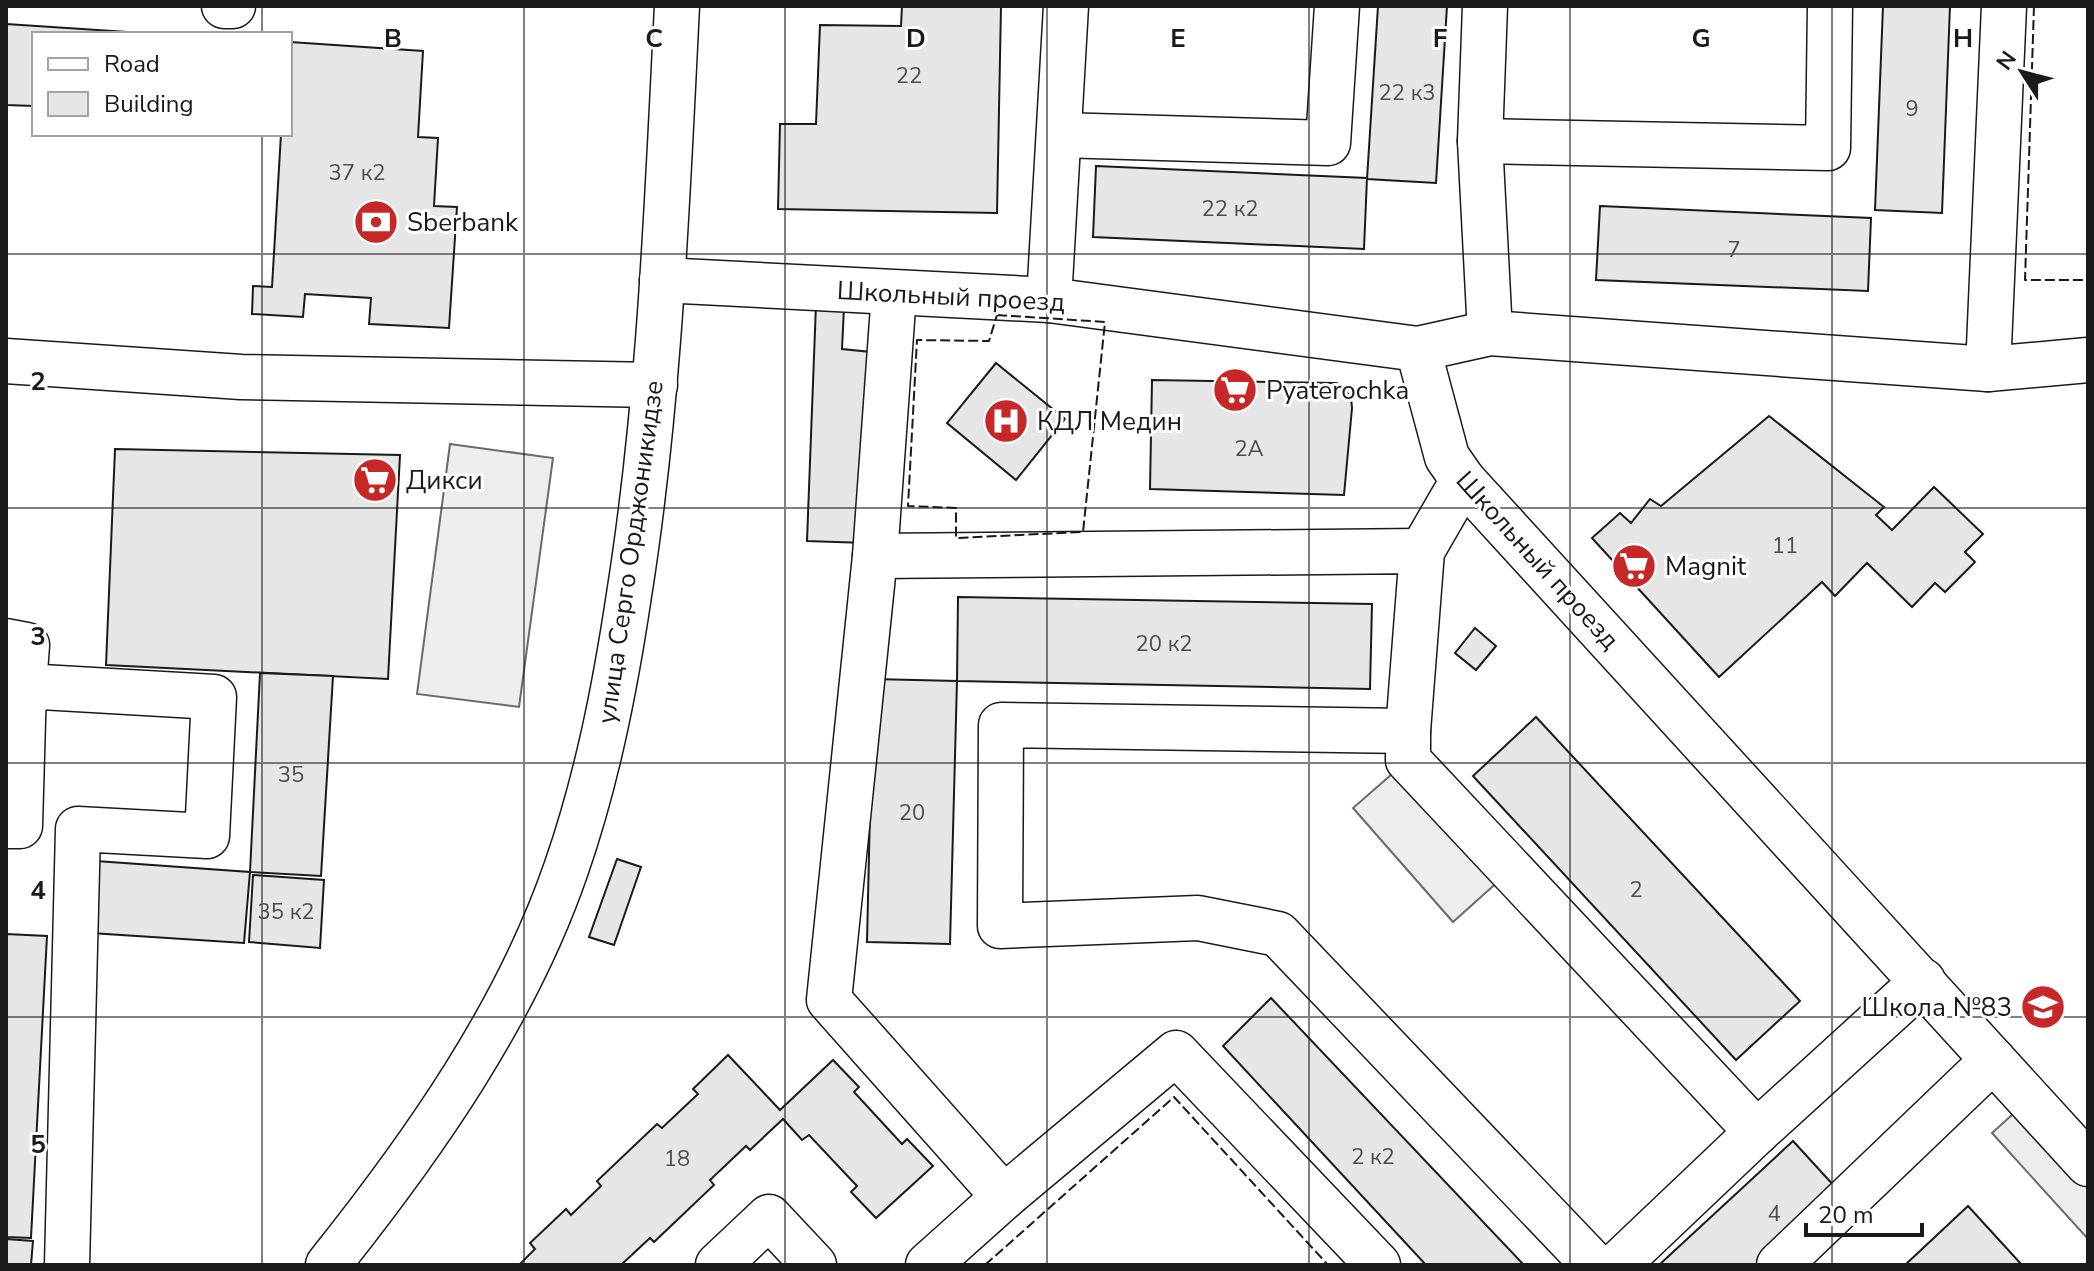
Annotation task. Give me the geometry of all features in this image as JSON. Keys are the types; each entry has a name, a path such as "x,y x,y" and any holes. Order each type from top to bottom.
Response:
{"street":[{"path":"224,6 233,6"},
{"name":"улица Серго Орджоникидзе","path":"328,1265 420,1141 489,1033 536,940 565,872 607,725 643,500 655,385 677,6"},
{"path":"1049,300 1066,6"},
{"path":"1059,135 1328,143 1337,6"},
{"path":"1485,6 1480,141 1490,333"},
{"path":"1480,141 1828,148 1830,6"},
{"path":"1988,369 2004,6"},
{"name":"Школьный проезд","path":"662,280 1049,300 1418,349 1447,457 1463,480 2088,1164"},
{"path":"894,293 875,556 829,1000 1004,1197"},
{"path":"1418,349 1490,333 1988,369 2088,360"},
{"path":"6,361 241,377 655,385"},
{"path":"1463,480 1422,551 1408,760 1757,1132"},
{"path":"875,556 1422,551"},
{"path":"6,641 27,645 13,826 207,836 214,697 24,686"},
{"path":"1408,731 1001,725 1000,926 1198,918 1278,934 1594,1265"},
{"path":"67,1265 78,829"},
{"path":"1617,1265 1923,981"},
{"path":"928,1265 1176,1053 1378,1265"},
{"path":"1779,1265 1993,1060"},
{"path":"718,1265 769,1217 814,1265"}],"shaded area":[{"path":"450,444 553,458 519,707 417,694"},
{"path":"1408,760 1511,870 1453,922 1353,808"},
{"path":"2024,1104 2088,1174 2088,1239 1992,1133"}],"building":[{"path":"902,6 1001,6 997,213 778,209 780,124 816,124 820,25 901,26"},
{"path":"1378,6 1447,6 1436,183 1367,179"},
{"path":"1883,6 1950,6 1942,213 1875,210"},
{"path":"6,24 128,32 32,32 32,106 6,105"},
{"path":"292,42 423,51 418,137 438,138 434,206 457,207 449,328 369,324 371,298 305,294 303,317 252,314 253,286 272,287 281,136 292,136"},
{"path":"1096,166 1367,178 1364,249 1093,237"},
{"path":"1600,206 1871,218 1868,291 1596,280"},
{"path":"816,304 844,307 842,349 871,352 865,543 807,541"},
{"name":"КДЛ Медин","path":"996,363 1065,419 1016,480 947,423"},
{"path":"1152,380 1342,385 1351,398 1352,408 1344,495 1150,489"},
{"path":"1769,416 1884,507 1876,515 1892,530 1934,487 1983,534 1965,552 1975,562 1945,592 1935,583 1912,607 1867,563 1835,596 1822,582 1719,677 1592,538 1620,513 1631,523 1650,499 1661,506"},
{"path":"115,449 400,455 388,679 106,665"},
{"path":"958,597 1372,604 1370,689 957,681"},
{"path":"1475,628 1496,646 1476,670 1455,653"},
{"path":"260,673 333,676 321,876 250,872"},
{"path":"873,679 957,681 950,944 867,942"},
{"path":"1536,717 1800,1001 1736,1060 1473,776"},
{"path":"617,859 641,867 614,945 589,937"},
{"path":"96,861 250,872 244,943 91,933"},
{"path":"253,875 324,880 320,948 249,942"},
{"path":"6,934 47,936 31,1238 6,1237"},
{"path":"1271,998 1524,1265 1426,1265 1223,1046"},
{"path":"728,1055 780,1110 833,1060 859,1087 854,1092 902,1144 907,1139 933,1166 876,1218 851,1192 857,1186 809,1135 802,1140 783,1119 750,1150 746,1146 710,1180 714,1185 654,1242 650,1238 621,1265 523,1265 521,1263 535,1249 530,1243 566,1209 571,1215 601,1186 597,1181 657,1124 662,1128 698,1094 693,1089"},
{"path":"1793,1141 1847,1200 1769,1265 1659,1265"},
{"path":"1968,1206 2022,1265 1905,1265"},
{"path":"6,1239 33,1241 31,1265 6,1265"}],"fence":[{"path":"2034,6 2025,280 2088,280"},
{"path":"997,315 1105,322 1083,532 956,538 956,508 908,506 917,340 989,341 997,315"},
{"path":"985,1265 1174,1097 1328,1265"}],"place":[{"name":"Sberbank","path":"376,222"},
{"name":"Pyaterochka","path":"1235,390"},
{"name":"КДЛ Медин","path":"1006,421"},
{"name":"Дикси","path":"375,480"},
{"name":"Magnit","path":"1634,566"},
{"name":"Школа №83","path":"2043,1007"}]}
